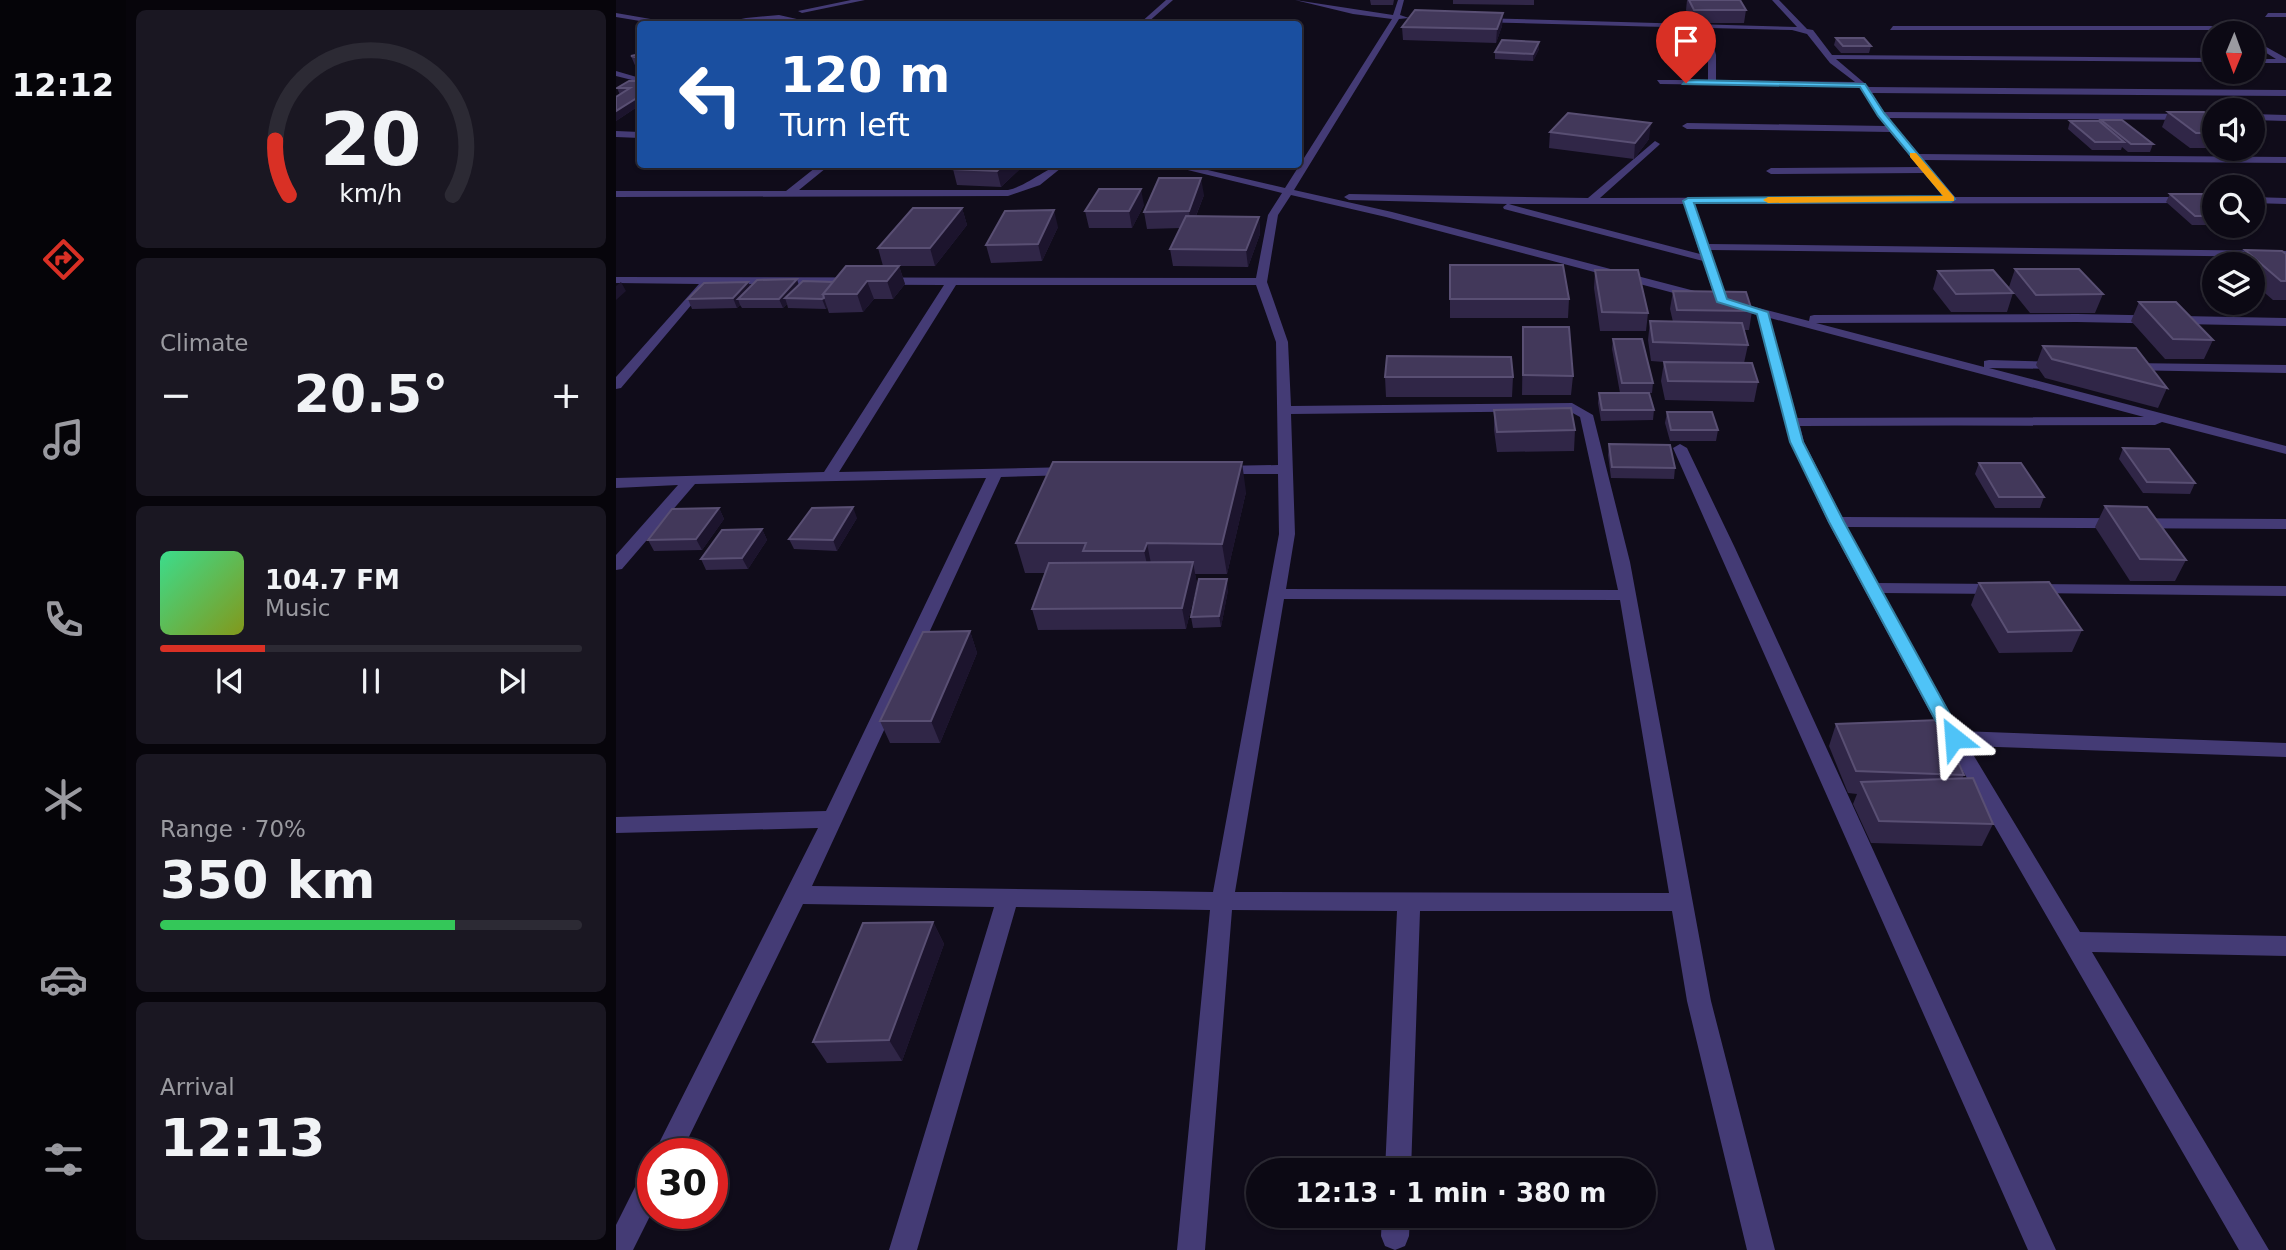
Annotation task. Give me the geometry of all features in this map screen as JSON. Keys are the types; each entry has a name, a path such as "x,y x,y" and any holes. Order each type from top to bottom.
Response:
{"street":[{"path":"793,17 801,8 862,0"},
{"path":"1146,21 1170,0"},
{"path":"1298,0 1409,18"},
{"path":"1302,165 1396,18 1401,0"},
{"path":"1775,0 1803,29"},
{"path":"616,15 651,21"},
{"path":"2268,15 2286,15"},
{"path":"738,21 767,16 793,17 806,21"},
{"path":"1462,20 1803,29 1810,32 1831,57 1865,88 1881,115 1951,199"},
{"path":"1705,26 1712,55 1712,83"},
{"path":"1893,28 2202,28"},
{"path":"2265,46 2286,46"},
{"path":"2265,48 2286,61"},
{"path":"1831,57 2202,60"},
{"path":"2265,61 2286,61"},
{"path":"617,74 637,68"},
{"path":"617,74 637,79"},
{"path":"1660,82 1865,88 2286,93"},
{"path":"1881,115 2202,117"},
{"path":"2265,117 2286,118"},
{"path":"1687,126 1893,129"},
{"path":"616,134 637,135"},
{"path":"1590,201 1655,144"},
{"path":"1915,157 2286,160"},
{"path":"787,195 822,168"},
{"path":"616,194 1008,193 1025,190 1044,181 1058,168"},
{"path":"1184,168 1388,214 2286,450"},
{"path":"1191,1250 1222,901 1287,534 1282,342 1261,282 1273,215 1300,168"},
{"path":"1771,171 1925,170"},
{"path":"1309,196 1485,201 2202,200"},
{"path":"2265,200 2286,201"},
{"path":"1485,201 1706,253 2286,254"},
{"path":"1688,201 1722,302"},
{"path":"616,279 1261,282"},
{"path":"616,385 709,280"},
{"path":"830,475 952,281"},
{"path":"1762,312 1790,422 1807,465 1836,522 1954,738 2255,1250"},
{"path":"1791,319 2077,318 2286,322"},
{"path":"1960,364 2069,366"},
{"path":"2109,366 2286,369"},
{"path":"1285,410 1573,407 1586,415 1628,595 1699,1001 1761,1250"},
{"path":"1790,422 2180,421"},
{"path":"1681,447 1772,643 1950,1049 2042,1250"},
{"path":"1203,470 1286,469"},
{"path":"616,483 830,475 1093,471"},
{"path":"675,1138 797,895 996,472"},
{"path":"616,565 691,480"},
{"path":"1836,522 2286,524"},
{"path":"1873,588 2286,591"},
{"path":"1275,594 1628,595"},
{"path":"1954,738 2286,750"},
{"path":"616,825 833,819"},
{"path":"797,895 1222,901 1680,902"},
{"path":"903,1250 1008,897"},
{"path":"1399,1158 1409,901"},
{"path":"2075,942 2286,946"},
{"path":"618,1250 637,1213"}],"building":[{"path":"1689,0 1740,0 1746,10 1694,10"},
{"path":"1415,10 1503,13 1497,29 1402,27"},
{"path":"1836,38 1864,38 1871,46 1843,46"},
{"path":"1502,40 1539,42 1533,54 1495,52"},
{"path":"629,81 637,81 637,98 616,111 616,97 630,88 617,88"},
{"path":"2168,112 2202,112 2202,133 2196,133"},
{"path":"1568,113 1651,123 1635,143 1550,132"},
{"path":"2101,120 2122,120 2153,144 2131,144"},
{"path":"2070,121 2099,121 2124,142 2095,142"},
{"path":"954,168 1000,168 997,171"},
{"path":"1159,178 1201,178 1189,211 1144,212"},
{"path":"1099,189 1141,189 1129,211 1085,211"},
{"path":"2170,194 2202,194 2202,216 2195,216"},
{"path":"913,208 962,208 930,248 878,248"},
{"path":"1054,210 1038,244 986,245 1005,211"},
{"path":"1186,216 1259,217 1246,250 1170,249"},
{"path":"2245,250 2282,251 2286,254 2286,281 2281,281 2265,267 2265,252"},
{"path":"1450,265 1563,265 1569,299 1450,299"},
{"path":"846,266 899,266 887,281 867,281 857,294 823,294"},
{"path":"2015,269 2079,269 2103,294 2036,295"},
{"path":"1595,270 1638,270 1648,313 1602,312"},
{"path":"1993,270 2013,293 1956,294 1938,271"},
{"path":"797,279 779,299 738,299 757,280"},
{"path":"803,281 833,282 822,299 785,298"},
{"path":"748,282 733,298 688,299 704,283"},
{"path":"1673,291 1746,292 1752,311 1677,310"},
{"path":"2139,302 2176,302 2213,340 2173,339"},
{"path":"1650,321 1742,323 1748,345 1653,342"},
{"path":"1523,327 1569,327 1573,376 1523,375"},
{"path":"1613,339 1642,339 1653,383 1622,383"},
{"path":"2043,346 2136,348 2167,388 2052,359"},
{"path":"1387,356 1511,357 1513,377 1385,377"},
{"path":"1664,362 1752,363 1758,382 1668,381"},
{"path":"1599,393 1649,393 1654,410 1602,410"},
{"path":"1571,408 1575,430 1497,432 1494,410"},
{"path":"1667,412 1712,412 1718,430 1671,430"},
{"path":"1609,444 1670,445 1675,468 1612,467"},
{"path":"2123,448 2169,449 2195,483 2147,482"},
{"path":"1053,462 1242,462 1222,544 1147,543 1144,551 1083,551 1086,543 1016,543"},
{"path":"1979,463 2021,463 2044,497 1999,497"},
{"path":"2105,506 2147,507 2186,560 2140,559"},
{"path":"853,507 833,540 789,539 812,508"},
{"path":"719,508 696,539 648,540 672,509"},
{"path":"762,529 742,558 701,559 722,530"},
{"path":"1193,562 1182,608 1032,609 1049,563"},
{"path":"1199,579 1227,579 1219,616 1191,617"},
{"path":"2049,582 2082,630 2008,632 1979,583"},
{"path":"970,631 931,721 880,721 923,632"},
{"path":"1939,720 1964,775 1856,771 1836,724"},
{"path":"1973,778 1993,824 1879,821 1861,782"},
{"path":"933,922 889,1040 813,1042 863,923"}],"slow traffic":[{"path":"1768,200 1951,199 1913,155"}],"route":[{"path":"1686,83 1863,85 1881,115 1951,199 1688,201 1722,302 1762,312 1790,422 1807,465 1954,738"}]}
